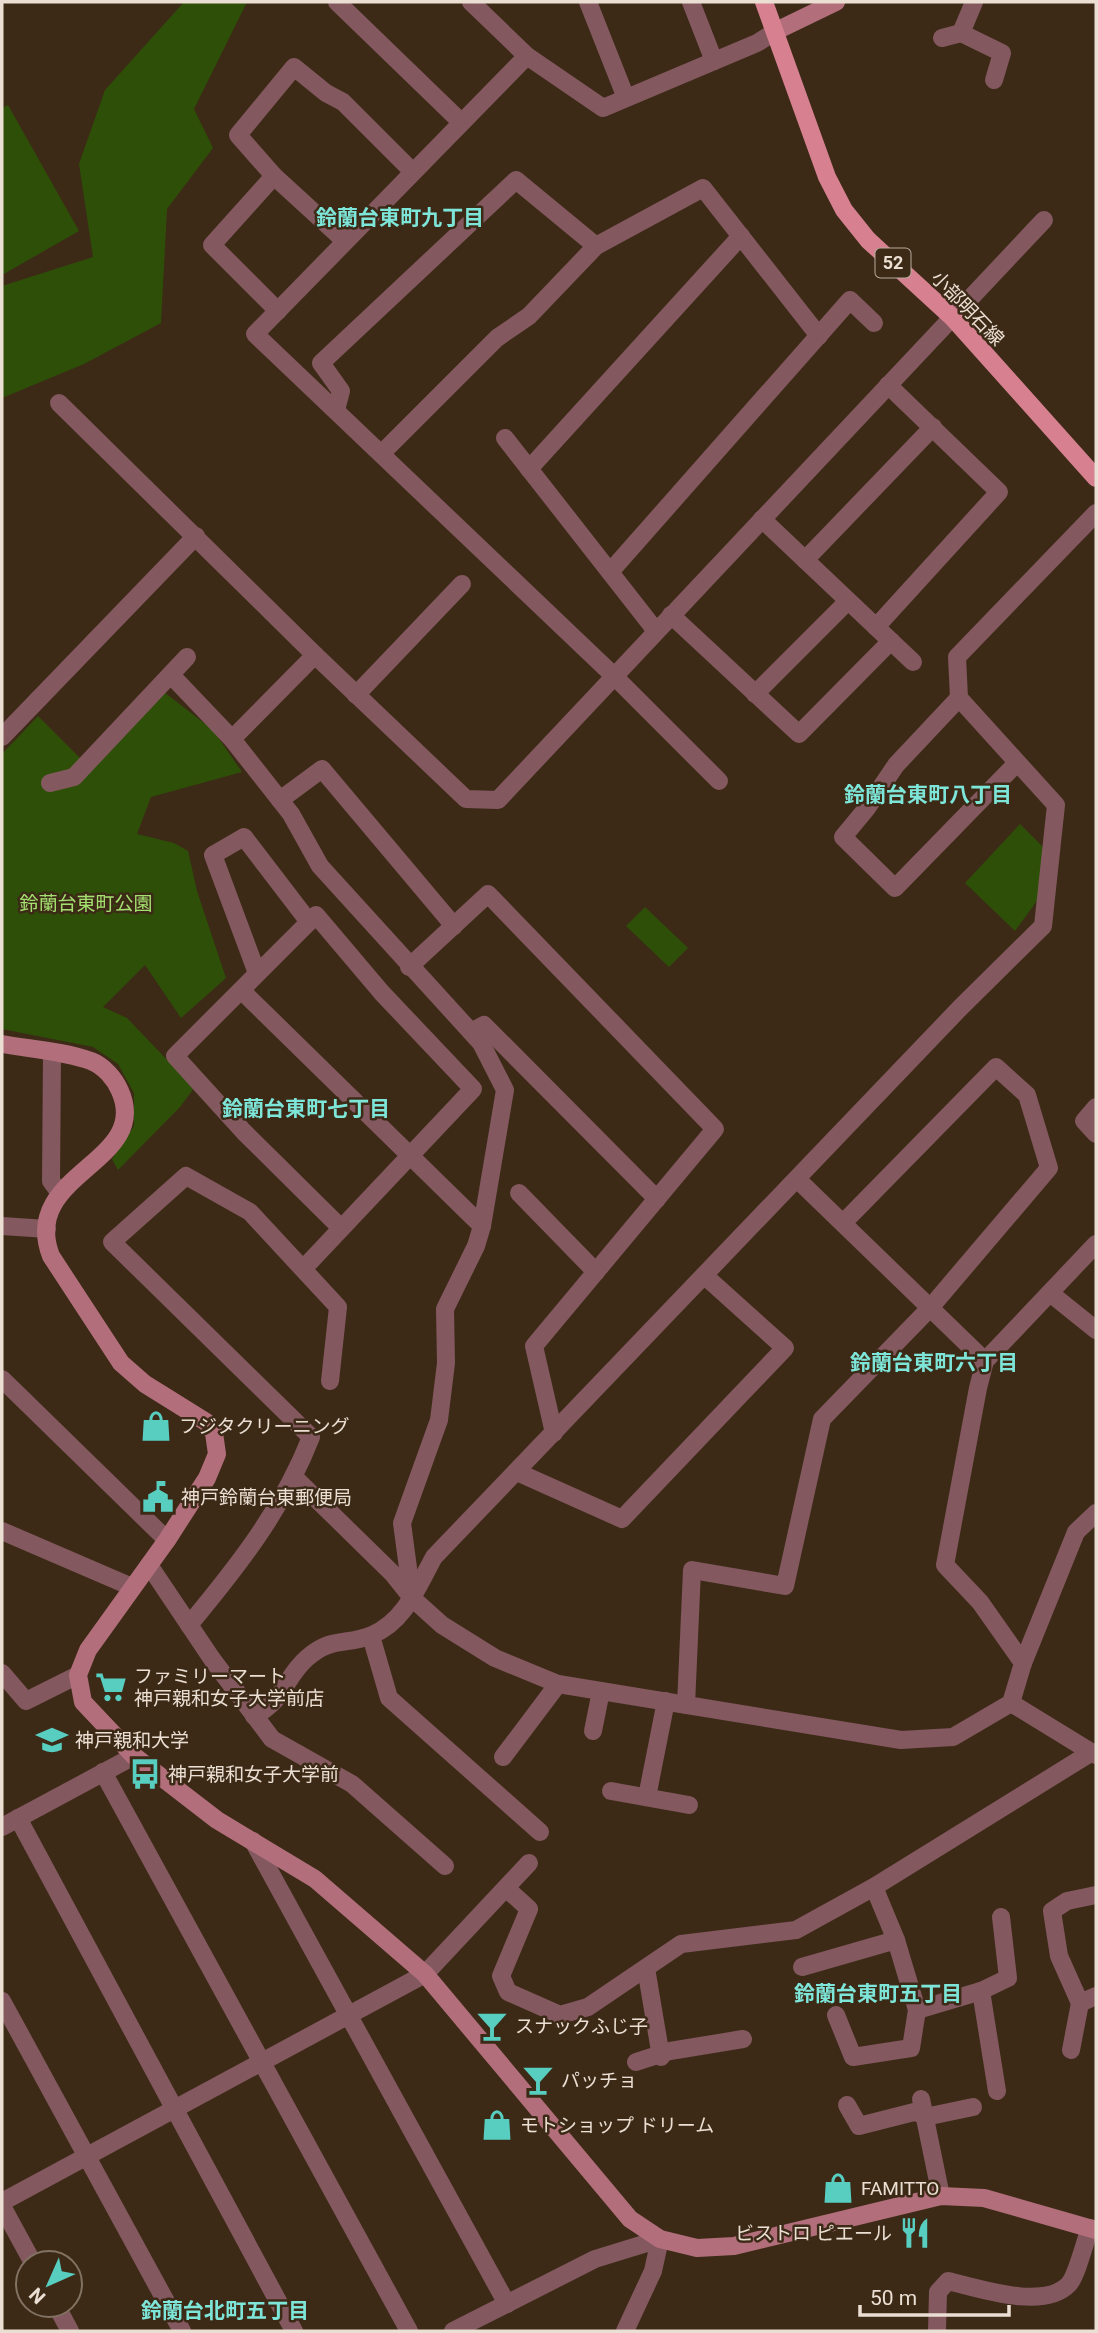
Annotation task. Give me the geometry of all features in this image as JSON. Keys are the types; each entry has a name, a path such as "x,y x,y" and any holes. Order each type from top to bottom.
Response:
{"main road":[{"name":"小部明石線","path":"764,2 827,177 844,210 868,240 952,317 1096,478"}],"street":[{"path":"337,2 460,122"},
{"path":"471,2 527,56 603,108 757,43 836,2"},
{"path":"588,2 626,98"},
{"path":"691,2 714,61"},
{"path":"961,33 974,2"},
{"path":"942,37 961,33 1002,53 994,80"},
{"path":"527,56 255,334 614,676 719,782"},
{"path":"345,241 274,176 238,135 294,67 326,93 343,102 413,172"},
{"path":"274,176 212,245 278,311"},
{"path":"335,410 341,391 321,363 516,180 596,246"},
{"path":"381,454 497,338 529,316 596,246 703,188 819,336"},
{"path":"59,403 315,656 466,799 498,800 1044,220"},
{"path":"529,469 741,236"},
{"path":"610,572 850,300 874,323"},
{"path":"876,626 999,492 888,385"},
{"path":"805,560 933,427"},
{"path":"505,438 656,631"},
{"path":"254,1716 272,1706 304,1660 324,1644 371,1636 397,1619 412,1598 434,1557 960,1008 1043,926 1056,805 959,698 957,657 1096,513"},
{"path":"762,519 913,662"},
{"path":"2,737 196,536"},
{"path":"356,695 462,584"},
{"path":"755,694 848,601"},
{"path":"671,615 799,734 891,641"},
{"path":"232,738 315,656"},
{"path":"50,783 74,777 187,657"},
{"path":"170,675 232,738 292,814 320,866 409,967 481,1043 505,1090 477,1246 444,1309 446,1363 439,1420 402,1523 412,1598"},
{"path":"959,698 896,765 867,808 843,836 895,888 1017,763"},
{"path":"280,800 322,769 454,926"},
{"path":"257,973 213,855 244,837 309,922"},
{"path":"409,967 488,894 715,1129 534,1346 554,1433"},
{"path":"304,1268 473,1089 382,993 316,915 175,1056 244,1132 341,1228"},
{"path":"242,991 482,1226"},
{"path":"471,1032 484,1025 657,1199"},
{"path":"2,1044 93,1062 116,1080 126,1110 116,1142 59,1192 47,1229 46,1242 51,1256 121,1363 145,1384 195,1413 214,1433 217,1454 214,1465 167,1540 88,1650 78,1675 78,1688 90,1713 134,1756 216,1819 315,1879 425,1974 630,2219 660,2239 697,2248 734,2246 941,2196 984,2198 1093,2229 1069,2284 1049,2295 1017,2297 948,2281 939,2292 937,2331"},
{"path":"52,1053 51,1181 59,1192"},
{"path":"686,1705 692,1570 785,1586 822,1419 930,1308 1049,1168 1027,1095 996,1067 843,1223"},
{"path":"1096,1107 1084,1121 1096,1134"},
{"path":"189,1625 249,1552 295,1478 311,1437 112,1242 186,1176 250,1212 338,1307 330,1381"},
{"path":"798,1180 985,1361"},
{"path":"519,1193 596,1272"},
{"path":"2,1226 47,1229"},
{"path":"1023,1663 980,1602 945,1565 985,1361 1096,1244"},
{"path":"517,1472 622,1520 785,1348 705,1276"},
{"path":"1050,1293 1096,1330"},
{"path":"2,1379 167,1540"},
{"path":"295,1478 391,1573 412,1598 442,1625 495,1658 558,1684 901,1740 953,1737 1011,1703 1023,1663 1076,1532 1096,1513"},
{"path":"2,1531 132,1587"},
{"path":"149,1566 272,1739 352,1784 445,1866"},
{"path":"371,1636 389,1698 540,1832"},
{"path":"2,1673 26,1701 78,1675"},
{"path":"503,1757 558,1684"},
{"path":"593,1731 601,1691"},
{"path":"647,1797 666,1701"},
{"path":"507,1889 529,1909 501,1976 508,1992 560,2015 588,2007 681,1944 796,1930 874,1887 1094,1753 1011,1703"},
{"path":"2,1828 134,1756"},
{"path":"103,1772 410,2331"},
{"path":"611,1791 689,1805"},
{"path":"18,1818 294,2331"},
{"path":"253,1841 507,2304"},
{"path":"26,2249 2,2204 425,1974 529,1863"},
{"path":"836,2015 853,2057 911,2048 917,2010 896,1940 874,1887"},
{"path":"1071,2050 1088,1999 1059,1956 1052,1911 1068,1901 1096,1895"},
{"path":"917,2010 981,1992 1008,1978 1001,1917"},
{"path":"802,1968 896,1940"},
{"path":"646,1968 661,2057"},
{"path":"981,1992 997,2091"},
{"path":"2,2001 182,2331"},
{"path":"636,2062 661,2057 670,2051 743,2039"},
{"path":"847,2105 859,2126 914,2112 922,2107 972,2106"},
{"path":"922,2107 941,2196"},
{"path":"453,2331 595,2259 660,2239"},
{"path":"625,2331 653,2271 660,2239"}],"green space":[{"path":"184,2 247,2 194,109 213,148 167,209 161,323 84,364 2,398 2,286 93,257 79,164 105,90"},
{"path":"8,105 79,231 2,275 2,108"},
{"name":"鈴蘭台東町公園","path":"164,692 213,730 242,772 151,797 137,834 174,843 188,851 197,891 226,978 181,1018 145,965 103,1007 127,1018 194,1088 180,1107 118,1170 112,1159 134,1126 134,1093 118,1064 93,1047 2,1029 2,754 38,716 91,769"},
{"path":"1020,824 1044,848 1039,898 1015,931 965,883"},
{"path":"645,907 688,948 669,967 626,926"}],"place":[{"name":"フジタクリーニング","path":"156,1426"},
{"name":"神戸鈴蘭台東郵便局","path":"158,1497"},
{"name":"ファミリーマート 神戸親和女子大学前店","path":"111,1687"},
{"name":"神戸親和大学","path":"52,1740"},
{"name":"神戸親和女子大学前","path":"145,1774"},
{"name":"スナックふじ子","path":"492,2026"},
{"name":"パッチョ","path":"538,2080"},
{"name":"モトショップ ドリーム","path":"497,2125"},
{"name":"FAMITTO","path":"838,2188"},
{"name":"ビストロ ピエール","path":"915,2233"}],"district":[{"name":"鈴蘭台東町九丁目","path":"400,218"},
{"name":"鈴蘭台東町八丁目","path":"928,795"},
{"name":"鈴蘭台東町七丁目","path":"306,1109"},
{"name":"鈴蘭台東町六丁目","path":"934,1363"},
{"name":"鈴蘭台東町五丁目","path":"878,1994"},
{"name":"鈴蘭台北町五丁目","path":"225,2311"}]}
